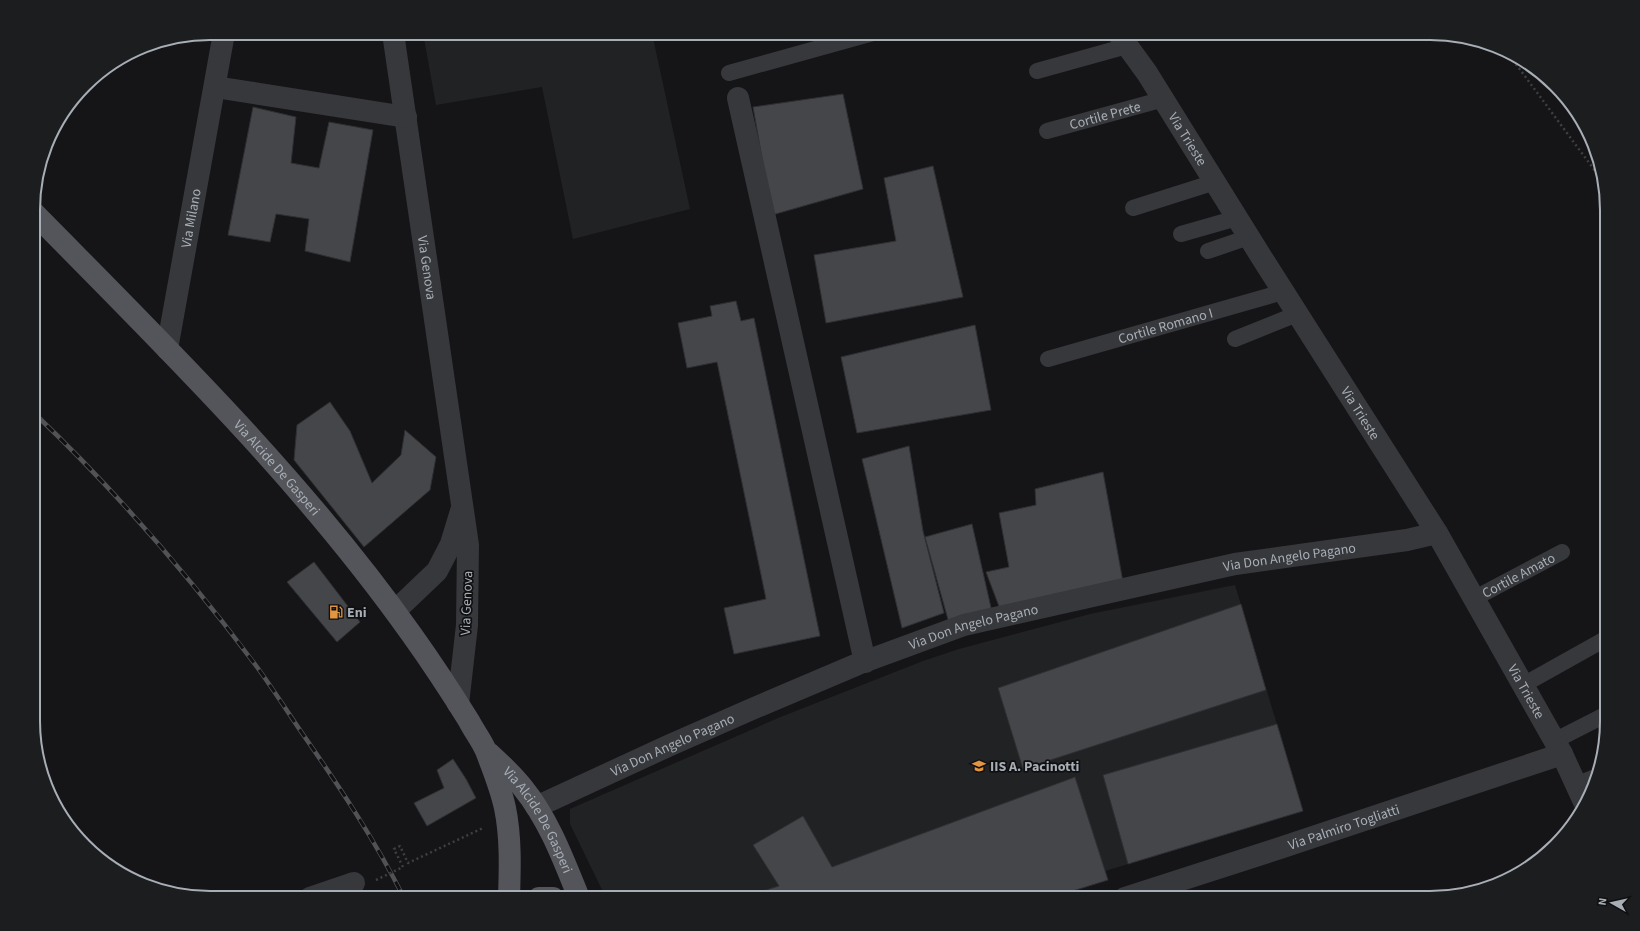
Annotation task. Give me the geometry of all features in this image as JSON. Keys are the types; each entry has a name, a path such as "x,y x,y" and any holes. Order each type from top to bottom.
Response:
{"main road":[{"name":"Via Alcide De Gasperi","path":"40,220 272,460 317,512 395,611 458,704 485,749 506,814 510,853 509,891"},
{"name":"Via Alcide De Gasperi","path":"485,749 514,777 536,807 558,848 576,891"}],"street":[{"name":"Via Milano","path":"166,350 223,40"},
{"name":"Via Genova","path":"394,40 463,502 468,545 467,625 458,704"},
{"name":"Via Trieste","path":"1124,40 1164,99 1283,292 1437,532 1558,747 1585,789"},
{"path":"215,87 406,117"},
{"path":"738,98 865,662"},
{"name":"Via Genova","path":"395,611 438,571 451,544 463,502"},
{"name":"Via Don Angelo Pagano","path":"536,807 668,746 865,662 964,625 1235,564 1408,540 1437,532"},
{"name":"Via Palmiro Togliatti","path":"1147,891 1280,848 1558,747"},
{"path":"331,891 354,883"}],"lane":[{"path":"729,73 848,40"},
{"path":"1037,71 1120,40"},
{"name":"Cortile Prete","path":"1047,131 1164,99"},
{"path":"1133,208 1215,182"},
{"path":"1181,234 1237,218"},
{"path":"1208,251 1249,237"},
{"name":"Cortile Romano I","path":"1048,359 1283,292"},
{"path":"1235,339 1297,314"},
{"name":"Cortile Amato","path":"1475,598 1562,552"},
{"path":"1523,686 1600,642"},
{"path":"1558,747 1600,719"}],"path":[{"path":"1515,63 1596,173"},
{"path":"376,880 403,867 394,849 400,846 408,864 485,827"}],"shaded area":[{"path":"424,40 654,40 690,209 573,239 542,87 436,105"},
{"name":"IIS A. Pacinotti","path":"1235,585 1303,811 1039,891 603,891 570,824 570,809 778,718 923,661 959,649 1090,614"}],"building":[{"path":"843,94 863,189 772,215 753,107"},
{"path":"253,107 296,117 291,163 319,168 329,122 373,130 350,262 305,251 309,219 276,214 270,242 228,235"},
{"path":"933,166 963,297 826,323 814,255 896,241 884,178"},
{"path":"736,301 741,321 754,318 820,636 734,654 724,608 766,599 717,362 687,368 678,323 712,316 710,306"},
{"path":"975,325 991,410 857,433 841,357"},
{"path":"330,402 350,431 372,483 401,455 405,430 436,457 430,490 364,547 294,460 297,425"},
{"path":"909,446 923,531 944,613 902,628 862,459"},
{"path":"1103,472 1123,582 1000,609 986,572 1009,567 999,513 1036,505 1035,489"},
{"path":"972,524 992,612 949,623 925,537"},
{"path":"314,562 360,622 337,642 287,582"},
{"path":"1241,604 1266,690 1023,769 998,688"},
{"path":"1277,724 1303,811 1128,864 1103,775"},
{"path":"453,759 476,798 427,826 414,803 444,788 437,770"},
{"path":"1075,777 1108,880 1073,891 763,891 779,886 753,845 803,816 832,867"}],"railway":[{"path":"40,419 123,504 179,568 232,633 269,684 343,793 369,834 400,891"}],"place":[{"name":"Eni","path":"336,612"},
{"name":"IIS A. Pacinotti","path":"979,766"}]}
